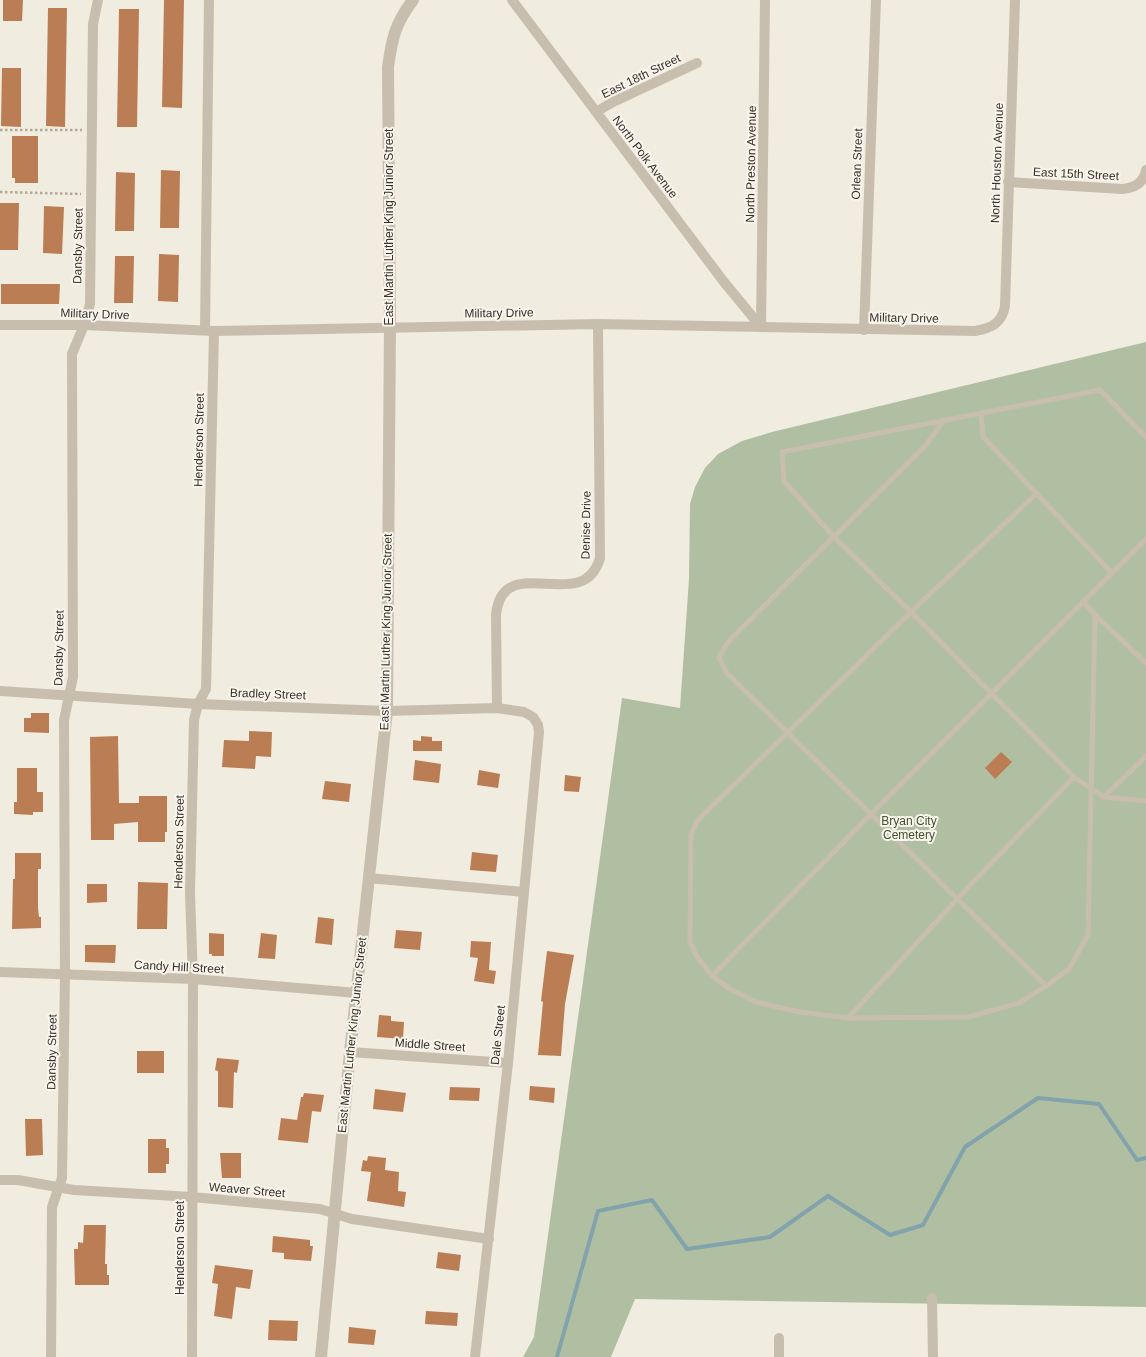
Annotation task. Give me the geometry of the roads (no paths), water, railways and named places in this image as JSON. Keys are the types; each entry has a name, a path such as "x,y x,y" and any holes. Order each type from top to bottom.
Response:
{"street":[{"name":"Dansby Street","path":"51,1357 52,1207 62,1178 65,974 64,720 70,696 72,677 72,354 90,304 94,24 98,0"},
{"name":"Henderson Street","path":"192,1357 193,979 190,884 194,720 198,704 206,689 210,330 209,0"},
{"name":"East Martin Luther King Junior Street","path":"320,1357 368,878 387,711 390,326 388,67 392,39 401,17 413,0"},
{"name":"North Polk Avenue","path":"512,0 724,282 762,327"},
{"name":"North Preston Avenue","path":"762,327 765,0"},
{"name":"Orlean Street","path":"864,330 876,0"},
{"name":"North Houston Avenue","path":"997,324 1004,315 1005,306 1015,0"},
{"name":"East 18th Street","path":"596,112 613,102 697,63"},
{"name":"East 15th Street","path":"1008,182 1122,189 1132,188 1140,183 1145,176 1146,170"},
{"name":"Military Drive","path":"0,325 84,325 210,330 598,324 975,331 997,324"},
{"name":"Denise Drive","path":"496,708 496,614 498,602 502,595 509,587 526,583 572,584 581,581 597,567 600,558 598,324"},
{"name":"Bradley Street","path":"0,692 198,704 387,711 496,708 524,712 533,717"},
{"name":"Dale Street","path":"475,1357 508,1063 539,732 538,724 533,717"},
{"path":"368,878 524,892"},
{"name":"Candy Hill Street","path":"0,972 193,979 357,994"},
{"name":"Middle Street","path":"350,1052 508,1063"},
{"name":"Weaver Street","path":"0,1180 18,1180 59,1188 192,1197 320,1209 352,1219 489,1239"},
{"path":"932,1298 933,1357"},
{"path":"779,1338 779,1357"}],"lane":[{"path":"1146,436 1100,390 782,452 784,481 833,536 1074,777 1104,797 1146,801"},
{"path":"981,413 983,437 1112,573"},
{"path":"943,421 926,445 728,642 719,658 728,673 1046,986"},
{"path":"1037,493 911,612 697,821 691,835 690,942 697,957 712,976 730,989 756,1002 800,1012 848,1018 968,1017 1019,1003 1069,969 1088,935 1094,615"},
{"path":"712,976 1146,539"},
{"path":"1083,601 1094,615 1146,663"},
{"path":"1104,797 1146,756"},
{"path":"848,1018 958,898 1074,777"}],"waterway":[{"path":"557,1357 598,1211 652,1200 687,1249 770,1237 828,1196 890,1235 923,1225 965,1147 1038,1098 1099,1104 1137,1160 1146,1158"}],"park label":[{"name":"Bryan City Cemetery","path":"909,828"}]}
